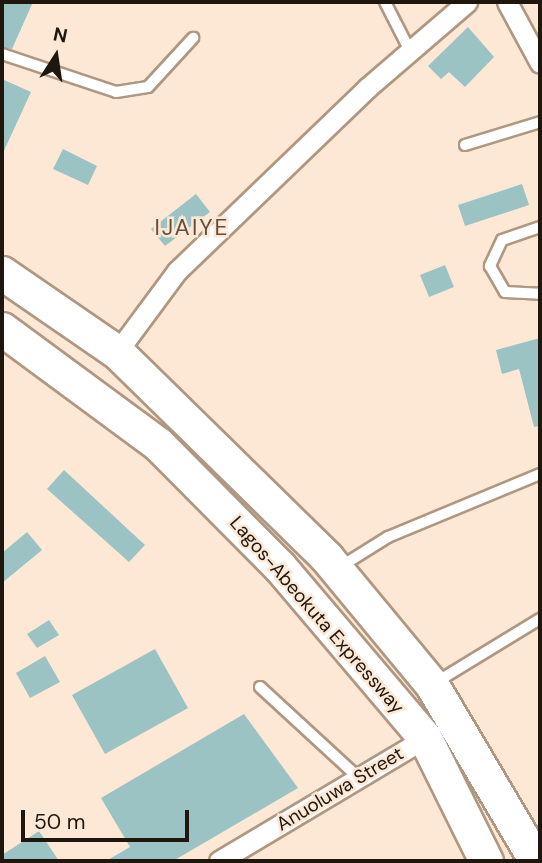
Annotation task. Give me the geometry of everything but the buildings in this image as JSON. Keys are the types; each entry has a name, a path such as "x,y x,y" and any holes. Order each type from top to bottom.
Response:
{"highway":[{"name":"Lagos-Abeokuta Expressway","path":"2,273 117,352 246,471 337,570 432,685 531,843"},
{"name":"Lagos-Abeokuta Expressway","path":"2,329 49,358 158,444 279,567 425,738 486,861"}],"street":[{"path":"117,352 177,271 409,49 467,2"},
{"path":"507,2 538,67"},
{"name":"Anuoluwa Street","path":"219,861 425,738"}],"lane":[{"path":"385,2 409,49"},
{"path":"2,54 116,92 148,87 193,38"},
{"path":"465,145 540,122"},
{"path":"540,227 502,240 490,266 505,292 540,294"},
{"path":"337,570 388,537 540,474"},
{"path":"432,685 540,619"},
{"path":"260,687 359,778"}],"district":[{"name":"IJAIYE","path":"192,227"}]}
